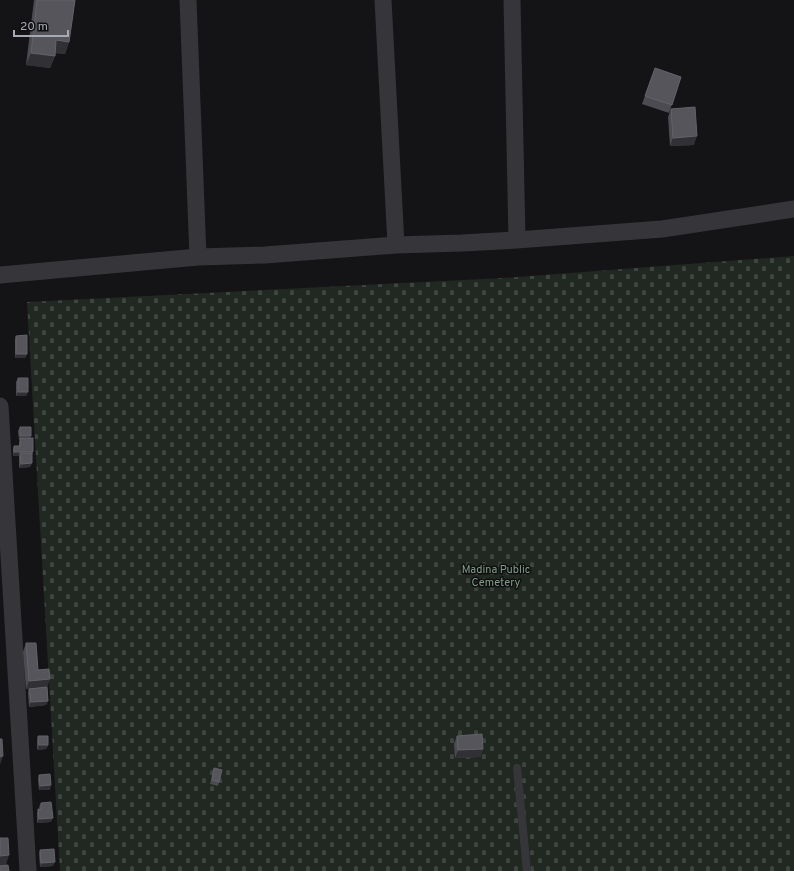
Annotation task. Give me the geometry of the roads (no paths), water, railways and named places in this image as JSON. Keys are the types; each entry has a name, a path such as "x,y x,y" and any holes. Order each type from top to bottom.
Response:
{"street":[{"path":"188,0 198,257"},
{"path":"383,0 396,245"},
{"path":"512,0 517,240"},
{"path":"0,275 198,257 265,255 396,245 517,240 662,229 794,209"},
{"path":"0,406 28,871"}],"lane":[{"path":"517,768 527,871"}],"park label":[{"name":"Madina Public Cemetery","path":"496,575"}]}
